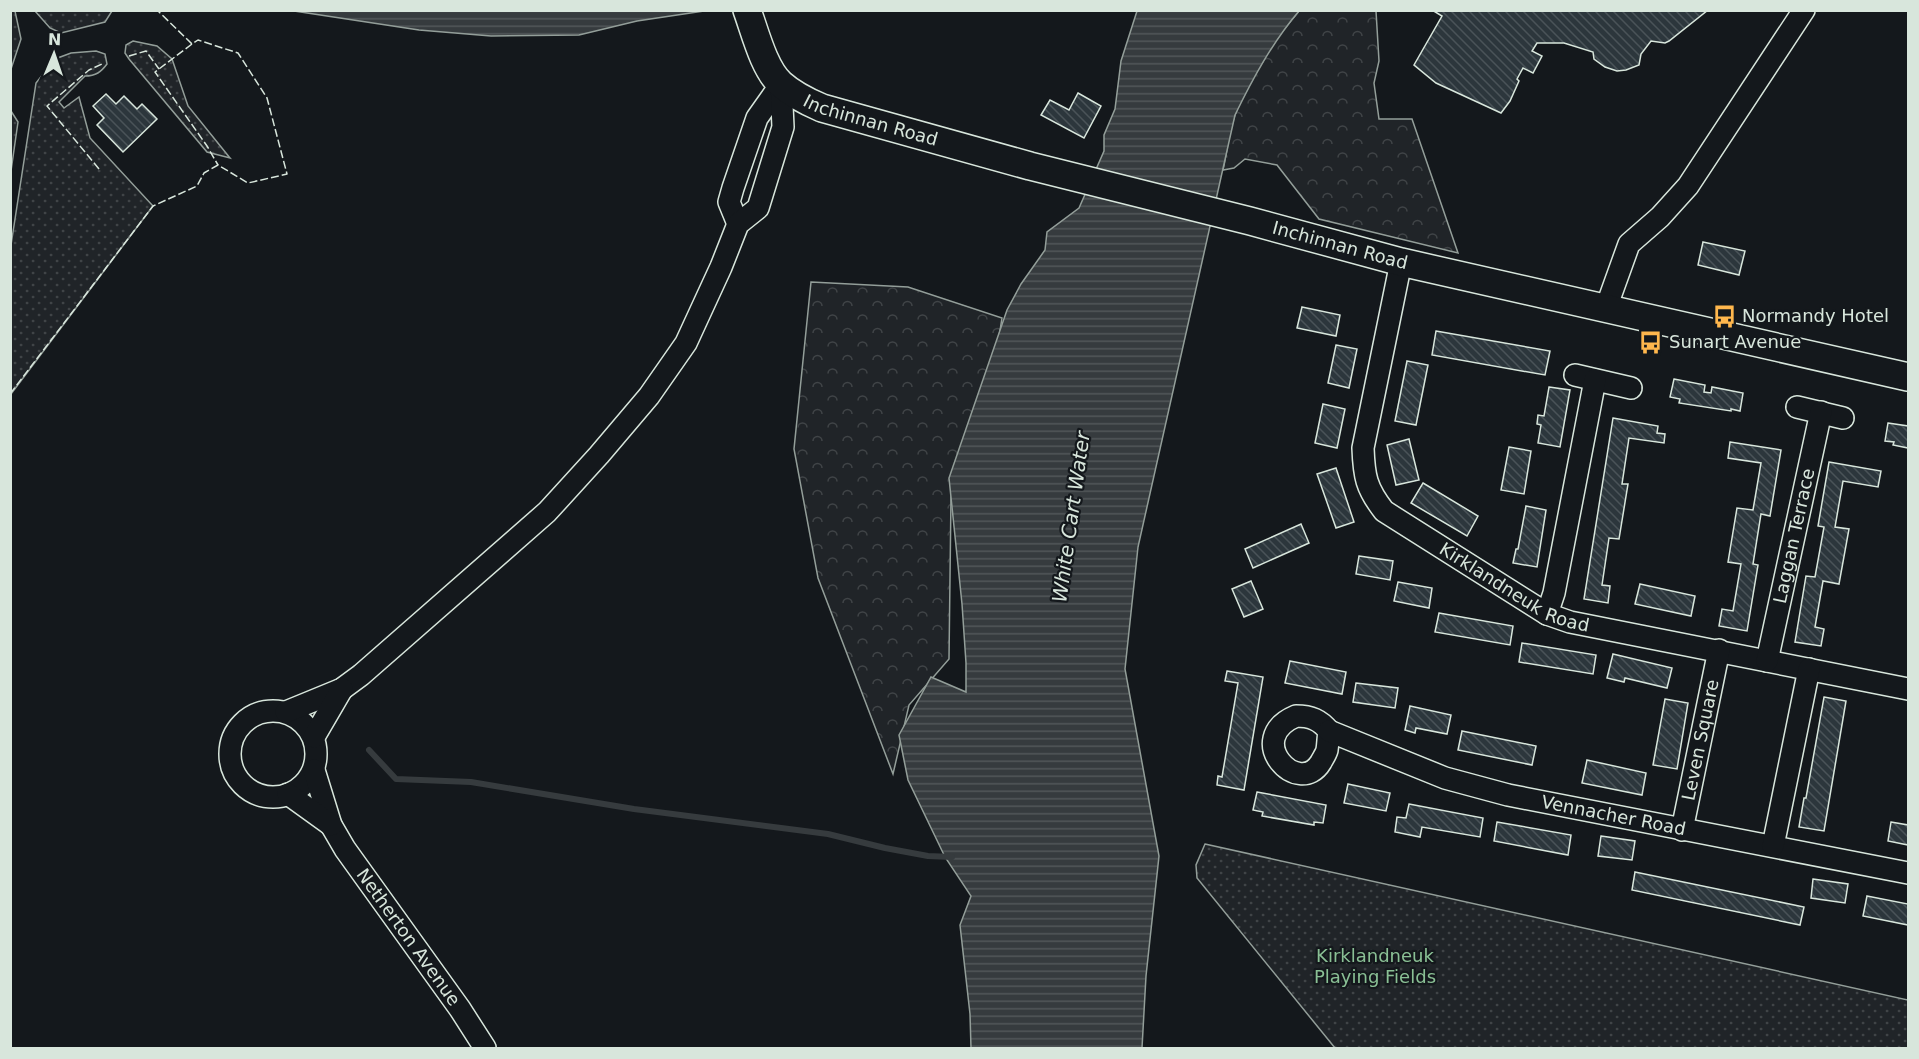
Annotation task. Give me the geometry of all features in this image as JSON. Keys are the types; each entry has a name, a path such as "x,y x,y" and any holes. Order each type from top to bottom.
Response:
{"main road":[{"path":"747,10 773,75 781,84"},
{"name":"Inchinnan Road","path":"781,84 822,108 1030,166 1250,220 1401,262 1908,377"}],"street":[{"path":"1606,308 1629,244 1660,217 1688,186 1804,10"},
{"path":"738,224 729,202 733,188 757,118 781,84"},
{"path":"286,712 342,689 547,512 649,396 686,343 738,224 758,208 783,127 781,84"},
{"name":"Kirklandneuk Road","path":"1401,262 1363,448 1364,472 1370,493 1384,511 1547,614 1570,622 1908,689"},
{"path":"1547,614 1554,593 1585,377 1631,388"},
{"path":"1797,407 1843,418"},
{"name":"Laggan Terrace","path":"1767,661 1821,412"},
{"name":"Leven Square","path":"1682,830 1719,650"},
{"path":"1773,846 1809,669"},
{"path":"314,737 342,689"},
{"path":"263,711 286,712 297,717 314,737 317,753 314,770 299,789 288,795 275,797 262,795 250,790 240,782 233,771 230,758 231,745 242,723 263,711"},
{"name":"Vennacher Road","path":"1329,731 1445,778 1508,795 1908,873"},
{"name":"Netherton Avenue","path":"314,770 331,825 345,849 460,1009 485,1048"},
{"name":"Netherton Avenue","path":"288,795 331,825"}],"green space":[{"path":"11,10 15,11 21,39 11,69"},
{"path":"35,11 112,11 105,22 61,33 50,28"},
{"path":"1299,11 1376,11 1379,61 1374,83 1379,119 1412,119 1458,253 1319,219 1277,165 1245,159 1234,168 1223,170 1233,122 1247,87 1271,47"},
{"path":"133,41 157,46 172,59 188,106 230,158 207,152 129,59 125,53 126,45"},
{"path":"96,51 105,54 107,64 98,73 85,76 59,102 64,108 79,97 90,138 153,206 11,394 11,245 36,83 55,59 71,53"},
{"path":"11,111 18,122 11,171"},
{"path":"811,282 908,287 1002,318 996,355 951,497 949,659 909,705 893,774 818,578 794,449"},
{"name":"Kirklandneuk Playing Fields","path":"1205,844 1908,1000 1908,1048 1335,1048 1197,878 1196,865"}],"water":[{"path":"294,11 704,11 637,21 579,35 491,36 419,30"},
{"name":"White Cart Water","path":"1137,11 1299,11 1264,61 1235,115 1138,547 1125,669 1159,856 1146,976 1142,1048 971,1048 970,1014 960,925 971,896 945,857 908,780 899,735 931,677 966,692 962,604 949,478 1007,310 1021,284 1045,250 1047,232 1079,208 1104,151 1104,135 1115,109 1121,61"}],"building":[{"path":"1432,10 1708,10 1669,41 1665,43 1651,41 1641,54 1639,65 1626,70 1617,71 1605,67 1594,59 1593,52 1564,43 1537,43 1532,51 1542,56 1533,73 1523,68 1510,101 1501,113 1436,83 1414,65 1442,16"},
{"path":"1078,93 1101,106 1084,138 1041,115 1050,100 1069,110"},
{"path":"106,94 116,104 124,96 137,109 142,104 157,119 123,152 97,125 104,118 93,106"},
{"path":"1703,242 1745,251 1739,275 1698,265"},
{"path":"1302,307 1340,315 1336,336 1297,328"},
{"path":"1436,331 1550,351 1545,375 1432,355"},
{"path":"1336,345 1357,349 1349,388 1328,383"},
{"path":"1407,361 1428,365 1416,425 1395,421"},
{"path":"1674,379 1705,385 1704,392 1711,393 1712,387 1743,393 1740,411 1679,403 1680,399 1670,397"},
{"path":"1549,387 1570,390 1560,447 1538,443 1541,425 1537,424 1538,415 1544,416"},
{"path":"1323,404 1345,409 1337,448 1315,443"},
{"path":"1613,418 1658,426 1657,433 1665,434 1664,443 1629,438 1622,484 1628,484 1619,539 1609,538 1602,585 1610,586 1608,603 1584,599"},
{"path":"1888,423 1908,426 1908,448 1885,441"},
{"path":"1409,439 1419,480 1396,485 1387,445"},
{"path":"1730,442 1781,450 1770,516 1761,514 1753,564 1758,565 1747,631 1719,626 1722,609 1733,611 1741,564 1728,562 1737,508 1753,510 1761,463 1728,458"},
{"path":"1509,447 1531,451 1524,494 1501,490"},
{"path":"1829,462 1881,471 1878,487 1843,481 1835,527 1849,529 1839,584 1823,581 1815,627 1824,629 1821,646 1795,642 1806,576 1815,577 1824,527 1818,526"},
{"path":"1336,468 1354,522 1336,528 1317,474"},
{"path":"1423,483 1478,516 1467,536 1411,503"},
{"path":"1526,506 1546,510 1537,567 1513,563"},
{"path":"1301,524 1309,543 1253,568 1245,549"},
{"path":"1359,556 1393,561 1390,580 1356,574"},
{"path":"1251,581 1263,609 1244,617 1232,589"},
{"path":"1398,582 1432,588 1429,608 1394,601"},
{"path":"1640,584 1695,596 1691,616 1635,604"},
{"path":"1439,613 1513,626 1510,645 1435,632"},
{"path":"1522,643 1596,655 1593,674 1519,662"},
{"path":"1613,654 1672,668 1667,688 1625,678 1624,682 1607,678"},
{"path":"1290,661 1346,672 1342,694 1285,683"},
{"path":"1227,671 1263,677 1244,790 1217,785 1218,776 1222,777 1238,683 1225,681"},
{"path":"1356,683 1398,688 1395,708 1353,702"},
{"path":"1824,697 1846,701 1824,831 1799,827"},
{"path":"1665,699 1688,703 1677,769 1653,765"},
{"path":"1410,706 1451,715 1447,734 1416,728 1415,733 1405,730"},
{"path":"1462,731 1536,746 1532,765 1458,750"},
{"path":"1587,760 1646,773 1642,795 1582,783"},
{"path":"1348,784 1390,793 1386,811 1344,803"},
{"path":"1257,792 1326,805 1323,823 1314,822 1314,825 1262,816 1263,812 1253,810"},
{"path":"1409,804 1483,818 1480,837 1422,827 1420,837 1395,832 1397,817 1406,818"},
{"path":"1497,822 1571,835 1568,855 1494,841"},
{"path":"1891,822 1908,825 1908,845 1888,841"},
{"path":"1601,836 1635,841 1632,860 1598,856"},
{"path":"1635,872 1804,907 1800,925 1632,890"},
{"path":"1813,879 1848,884 1845,903 1811,898"},
{"path":"1867,896 1908,904 1908,925 1863,916"}],"waterway":[{"path":"369,750 396,779 471,782 634,809 828,834 928,856 952,857"}],"fence":[{"path":"10,394 153,206 197,186 204,173 218,165 248,183 287,174 267,98 238,53 198,40 192,44 157,10"},
{"path":"192,44 155,72 218,165"},
{"path":"129,56 146,51 159,69"},
{"path":"99,169 47,106 89,70 102,64"}],"place":[{"name":"Normandy Hotel","path":"1724,316"},
{"name":"Sunart Avenue","path":"1651,342"}]}
